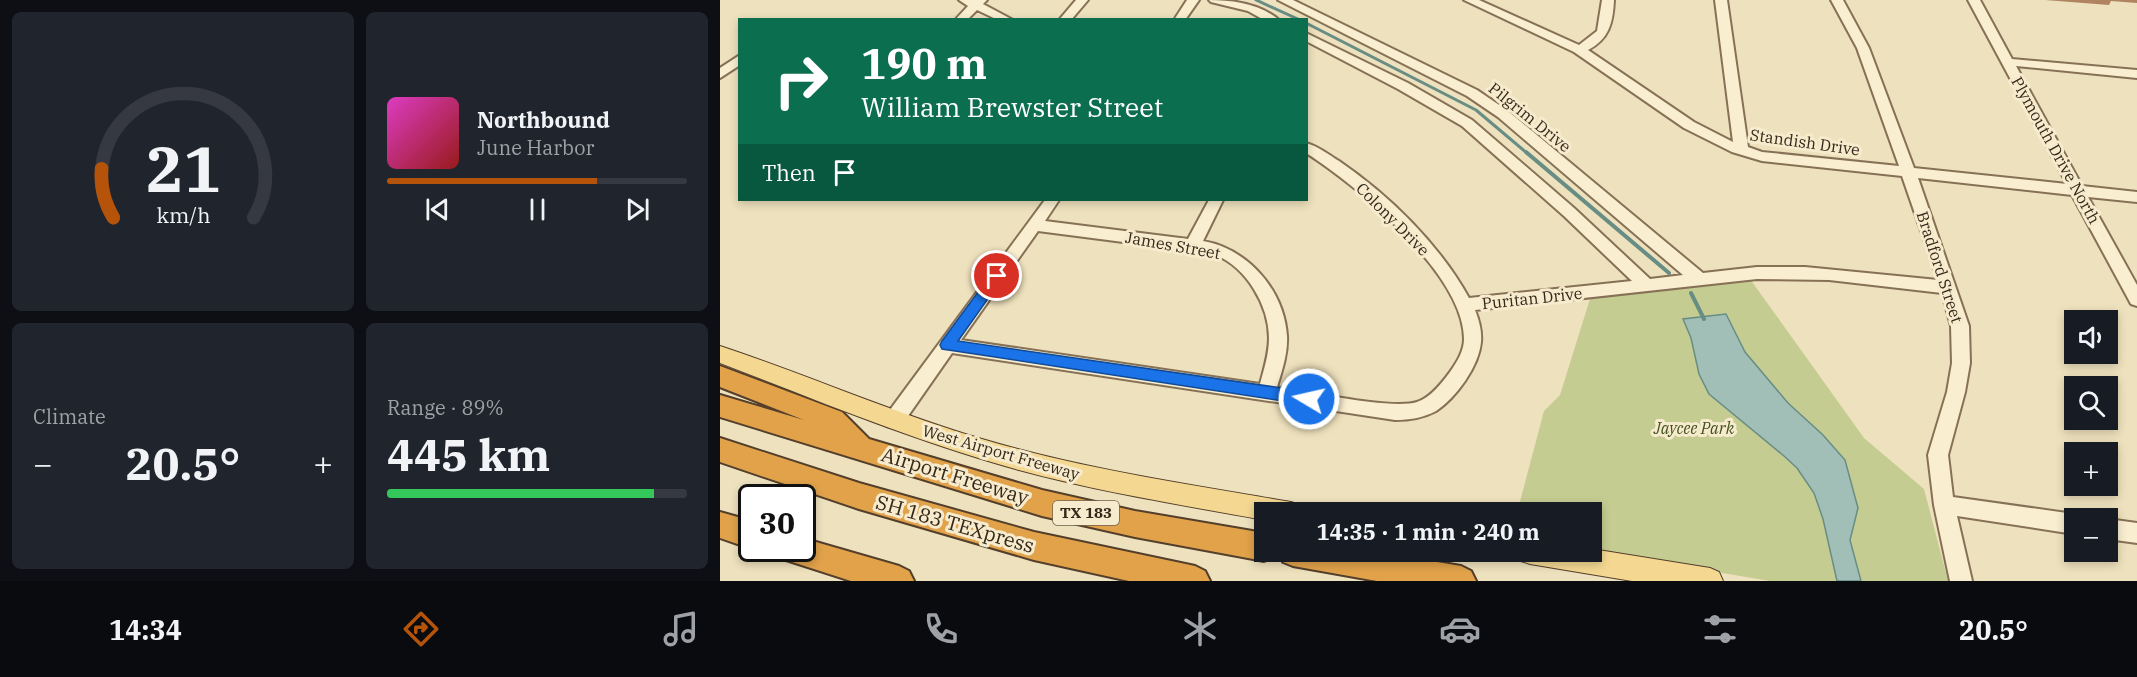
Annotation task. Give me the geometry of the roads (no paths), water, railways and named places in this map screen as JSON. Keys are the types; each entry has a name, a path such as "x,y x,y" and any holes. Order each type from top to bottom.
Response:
{"highway":[{"path":"720,376 833,420 863,448"},
{"name":"Airport Freeway","path":"720,406 1042,503 1135,524 1254,545"},
{"name":"SH 183 TEXpress","path":"720,450 859,496 1034,546 1195,581"},
{"name":"SH 183 TEXpress","path":"720,467 965,543 1123,581"},
{"path":"720,525 738,531"},
{"path":"816,556 899,581"},
{"path":"1351,562 1461,581"}],"main road":[{"name":"West Airport Freeway","path":"720,354 894,420 1019,460 1088,477 1254,506"},
{"path":"1592,562 1710,581"}],"street":[{"path":"1066,18 1082,0"},
{"path":"1180,18 1193,0"},
{"path":"1215,0 1252,9 1270,18"},
{"name":"Pilgrim Drive","path":"1284,0 1472,93 1487,103 1699,279"},
{"path":"1579,50 1592,44 1602,35 1606,25 1608,0"},
{"path":"1721,0 1741,150"},
{"name":"Bradford Street","path":"1837,0 1863,48 1949,288 1960,326 1961,345 1956,392 1938,455 1944,505 1961,581"},
{"name":"Plymouth Drive North","path":"1974,0 2137,300"},
{"path":"961,18 974,1 1004,18"},
{"name":"Standish Drive","path":"1477,1 1579,50 1704,133 1741,150 1762,156 2137,197"},
{"path":"1308,37 1403,86 1467,123 1569,212 1647,285"},
{"path":"720,74 738,60"},
{"path":"2008,62 2137,74"},
{"name":"Colony Drive","path":"1308,148 1350,176 1383,205 1451,279 1466,305"},
{"path":"894,420 1051,201"},
{"path":"1193,245 1215,201"},
{"name":"James Street","path":"1034,225 1193,245 1216,249 1233,257 1249,272 1265,296 1277,325 1275,360 1266,392"},
{"name":"Puritan Drive","path":"947,345 1414,413 1442,396 1468,359 1474,338 1466,305 1757,273 1802,272 1949,288"},
{"path":"1944,505 2064,523"},
{"path":"2118,530 2137,533"}],"water":[{"path":"1726,314 1745,352 1788,403 1823,435 1845,460 1858,508 1850,540 1861,581 1837,581 1823,519 1814,493 1797,468 1709,394 1699,374 1691,338 1683,319"}],"waterway":[{"path":"1256,0 1296,18"},
{"path":"1308,24 1476,110 1528,154"},
{"path":"1526,152 1669,273"},
{"path":"1691,293 1704,319"}],"park label":[{"name":"Jaycee Park","path":"1694,428"}]}
